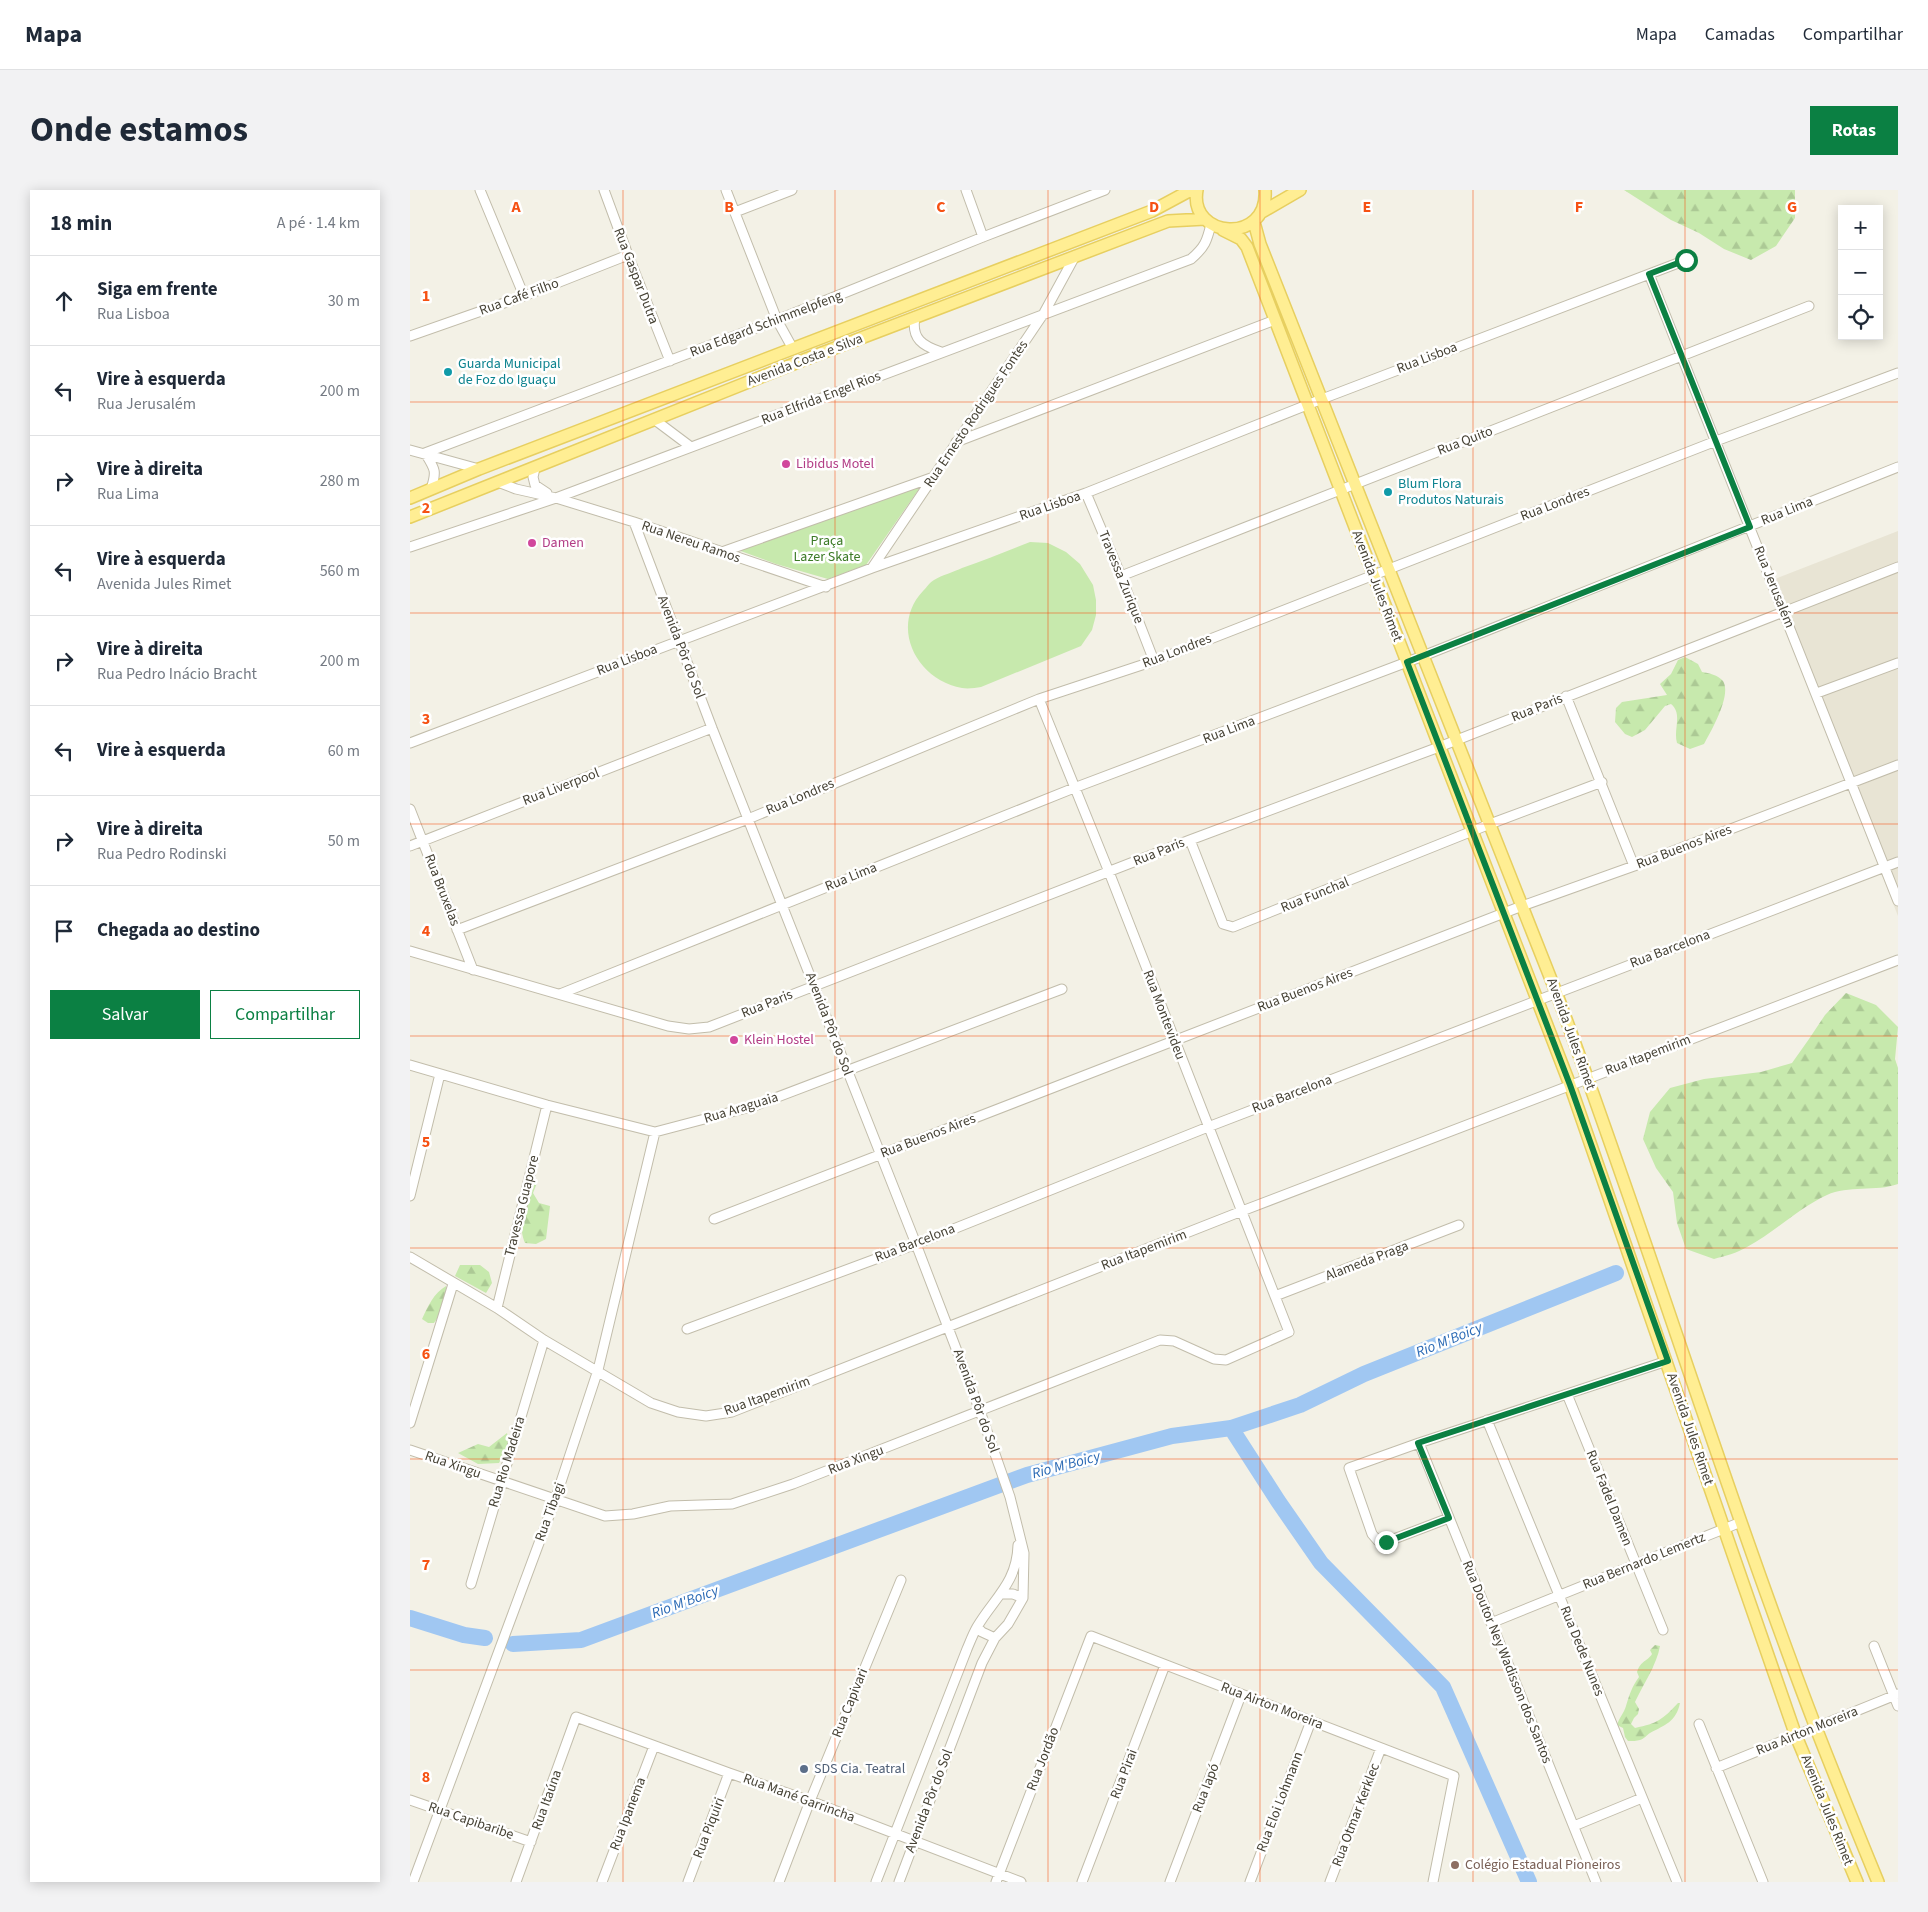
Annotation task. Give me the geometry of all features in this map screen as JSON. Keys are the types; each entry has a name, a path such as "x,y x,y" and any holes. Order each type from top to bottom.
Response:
{"main road":[{"name":"Avenida Costa e Silva","path":"410,498 479,468 1152,211 1191,190"},
{"path":"1198,190 1196,196 1198,208 1208,221 1223,230 1240,230 1254,222 1262,212 1300,190"},
{"path":"1262,212 1269,191"},
{"name":"Avenida Costa e Silva","path":"410,517 915,318 1168,221 1208,221"},
{"name":"Avenida Jules Rimet","path":"1254,222 1260,244 1322,398 1354,484 1556,992 1588,1078 1742,1522 1816,1728 1878,1882"},
{"name":"Avenida Jules Rimet","path":"1223,230 1241,240 1247,247 1570,1085 1668,1361 1796,1736 1856,1882"}],"street":[{"path":"480,190 524,296"},
{"name":"Rua Gaspar Dutra","path":"604,190 670,361"},
{"path":"726,190 777,320 793,349"},
{"path":"734,212 792,190"},
{"path":"966,190 983,237"},
{"name":"Rua Edgard Schimmelpfeng","path":"424,453 777,320 1101,191"},
{"name":"Rua Elfrida Engel Rios","path":"410,547 556,498 1191,259 1203,248 1208,239 1208,221"},
{"name":"Rua Café Filho","path":"411,333 524,296 628,255"},
{"name":"Rua Ernesto Rodrigues Fontes","path":"872,568 1044,313 1076,256"},
{"name":"Rua Lisboa","path":"410,743 872,568 1086,493 1322,398 1686,260"},
{"name":"Rua Jerusalém","path":"1649,274 1898,901"},
{"name":"Rua Quito","path":"1121,576 1809,306"},
{"path":"915,318 913,328 917,338 928,348 941,352"},
{"path":"956,442 1275,320"},
{"name":"Rua Londres","path":"457,930 748,819 1039,699 1154,661 1716,440 1898,373"},
{"path":"655,420 691,447"},
{"path":"410,450 479,468"},
{"path":"424,453 434,467 436,475 431,489"},
{"name":"Rua Lima","path":"560,994 1074,788 1423,656 1750,527 1898,466"},
{"path":"535,468 533,477 535,485 556,498"},
{"path":"722,552 932,478"},
{"path":"498,482 516,489 556,498"},
{"name":"Travessa Zurique","path":"1086,493 1154,661"},
{"name":"Rua Nereu Ramos","path":"556,498 634,522 826,587"},
{"name":"Avenida Pôr do Sol","path":"634,522 712,728 783,904 980,1411 1010,1497 1024,1553 1023,1598 1008,1624 995,1638 982,1663 899,1882"},
{"name":"Rua Paris","path":"410,951 668,1026 689,1029 709,1027 1190,840 1439,747 1898,567"},
{"path":"1817,694 1898,663"},
{"path":"1566,696 1634,866"},
{"name":"Rua Montevideu","path":"1039,699 1109,872 1289,1332"},
{"name":"Rua Liverpool","path":"410,846 712,728"},
{"name":"Rua Buenos Aires","path":"714,1219 1522,906 1634,866 1898,765"},
{"name":"Rua Funchal","path":"1190,840 1223,924 1233,927 1490,824 1602,782"},
{"name":"Rua Bruxelas","path":"410,809 473,970"},
{"name":"Rua Barcelona","path":"687,1329 916,1244 1208,1127 1898,862"},
{"name":"Rua Itapemirim","path":"410,1257 453,1284 497,1308 544,1340 598,1370 651,1403 678,1412 706,1416 732,1412 1242,1211 1898,960"},
{"name":"Rua Araguaia","path":"410,1065 547,1105 655,1132 754,1106 1062,989"},
{"path":"410,1196 440,1074"},
{"name":"Travessa Guapore","path":"497,1308 547,1105"},
{"name":"Rua Tibagi","path":"413,1882 555,1500 598,1370 655,1132"},
{"name":"Alameda Praga","path":"1275,1296 1459,1225"},
{"path":"410,1423 453,1284"},
{"name":"Rua Xingu","path":"410,1450 593,1513 617,1516 670,1506 732,1504 793,1484 1160,1340 1174,1341 1214,1359 1226,1360 1289,1332"},
{"name":"Rua Rio Madeira","path":"471,1584 544,1340"},
{"path":"1449,1518 1386,1542 1378,1541 1372,1534 1349,1468 1418,1443 1668,1361"},
{"name":"Rua Fadel Damen","path":"1567,1394 1663,1630"},
{"name":"Rua Dede Nunes","path":"1487,1420 1677,1882"},
{"name":"Rua Doutor Ney Wadisson dos Santos","path":"1418,1443 1596,1882"},
{"name":"Rua Bernardo Lemertz","path":"1491,1623 1742,1522"},
{"name":"Avenida Pôr do Sol","path":"876,1882 954,1680 977,1627 1014,1572 1018,1558 1018,1527"},
{"name":"Rua Capivari","path":"779,1882 810,1801 901,1580"},
{"path":"1001,1594 1013,1594 1023,1598"},
{"path":"977,1627 982,1632 995,1638"},
{"name":"Rua Airton Moreira","path":"1091,1636 1454,1776 1433,1882"},
{"name":"Rua Jordão","path":"997,1878 1091,1636"},
{"path":"1874,1646 1896,1695 1898,1706"},
{"name":"Rua Pirai","path":"1082,1882 1165,1665"},
{"name":"Rua Iapó","path":"1170,1882 1241,1695"},
{"name":"Rua Airton Moreira","path":"1716,1768 1896,1695"},
{"name":"Rua Mané Garrincha","path":"576,1717 729,1774 810,1801 914,1841 997,1878 1020,1882"},
{"name":"Rua Itaúna","path":"516,1882 576,1717"},
{"name":"Rua Eloi Lohmann","path":"1250,1882 1311,1721"},
{"path":"1699,1724 1763,1882"},
{"name":"Rua Ipanema","path":"602,1882 654,1746"},
{"name":"Rua Otmar Kerklec","path":"1330,1882 1381,1748"},
{"name":"Rua Piquiri","path":"688,1882 729,1774"},
{"path":"1574,1826 1642,1798"},
{"name":"Rua Capibaribe","path":"410,1800 531,1842"}],"shaded area":[{"path":"1898,531 1898,916 1767,582"}],"green space":[{"path":"1624,190 1795,190 1795,218 1776,246 1751,260 1724,249 1699,233 1671,220"},
{"name":"Praça Lazer Skate","path":"921,486 866,565 828,579 776,564 738,550"},
{"path":"1030,542 1048,543 1066,552 1080,564 1093,585 1096,615 1092,630 1081,646 981,687 962,688 946,683 932,675 913,650 909,635 908,620 913,605 923,591 931,582 941,577"},
{"path":"1685,657 1698,664 1702,672 1721,679 1725,687 1725,695 1720,713 1704,744 1690,749 1677,743 1677,717 1675,708 1671,704 1665,706 1645,730 1632,737 1625,734 1615,722 1616,708 1622,702 1667,695 1660,684 1671,674 1678,660"},
{"path":"1846,993 1876,1005 1898,1027 1895,1059 1898,1068 1898,1184 1881,1188 1844,1190 1827,1195 1806,1207 1757,1241 1735,1253 1714,1259 1686,1249 1677,1223 1673,1192 1656,1168 1643,1139 1650,1112 1670,1088 1704,1079 1761,1072 1792,1063 1825,1015"},
{"path":"527,1180 537,1183 533,1193 539,1203 550,1206 546,1239 536,1244 525,1243 523,1237 521,1221 522,1203"},
{"path":"460,1265 480,1265 489,1272 492,1283 486,1293 455,1276"},
{"path":"446,1286 445,1301 439,1315 434,1323 428,1323 422,1319 424,1314 435,1296"},
{"path":"507,1433 509,1443 499,1463 478,1464 458,1453 478,1444 489,1447"},
{"path":"1655,1645 1660,1646 1658,1653 1635,1702 1639,1709 1631,1724 1635,1728 1654,1722 1680,1703 1676,1715 1669,1722 1641,1739 1628,1741 1623,1728 1617,1725 1639,1677 1637,1672 1642,1663 1652,1654 1650,1650"}],"waterway":[{"name":"Rio M'Boicy","path":"513,1644 581,1640 1027,1475 1172,1436 1231,1428 1300,1405 1364,1374 1616,1273"},
{"path":"1231,1428 1321,1563 1443,1687 1529,1882"},
{"name":"Rio M'Boicy","path":"410,1618 464,1635 485,1638"}],"place":[{"name":"Guarda Municipal de Foz do Iguaçu","path":"448,372"},
{"name":"Libidus Motel","path":"786,464"},
{"name":"Blum Flora Produtos Naturais","path":"1388,492"},
{"name":"Damen","path":"532,543"},
{"name":"Klein Hostel","path":"734,1040"},
{"name":"SDS Cia. Teatral","path":"804,1769"},
{"name":"Colégio Estadual Pioneiros","path":"1455,1865"}],"route":[{"path":"1386,1542 1449,1518 1418,1443 1668,1361 1570,1085 1407,662 1750,527 1649,274 1686,260"}]}
